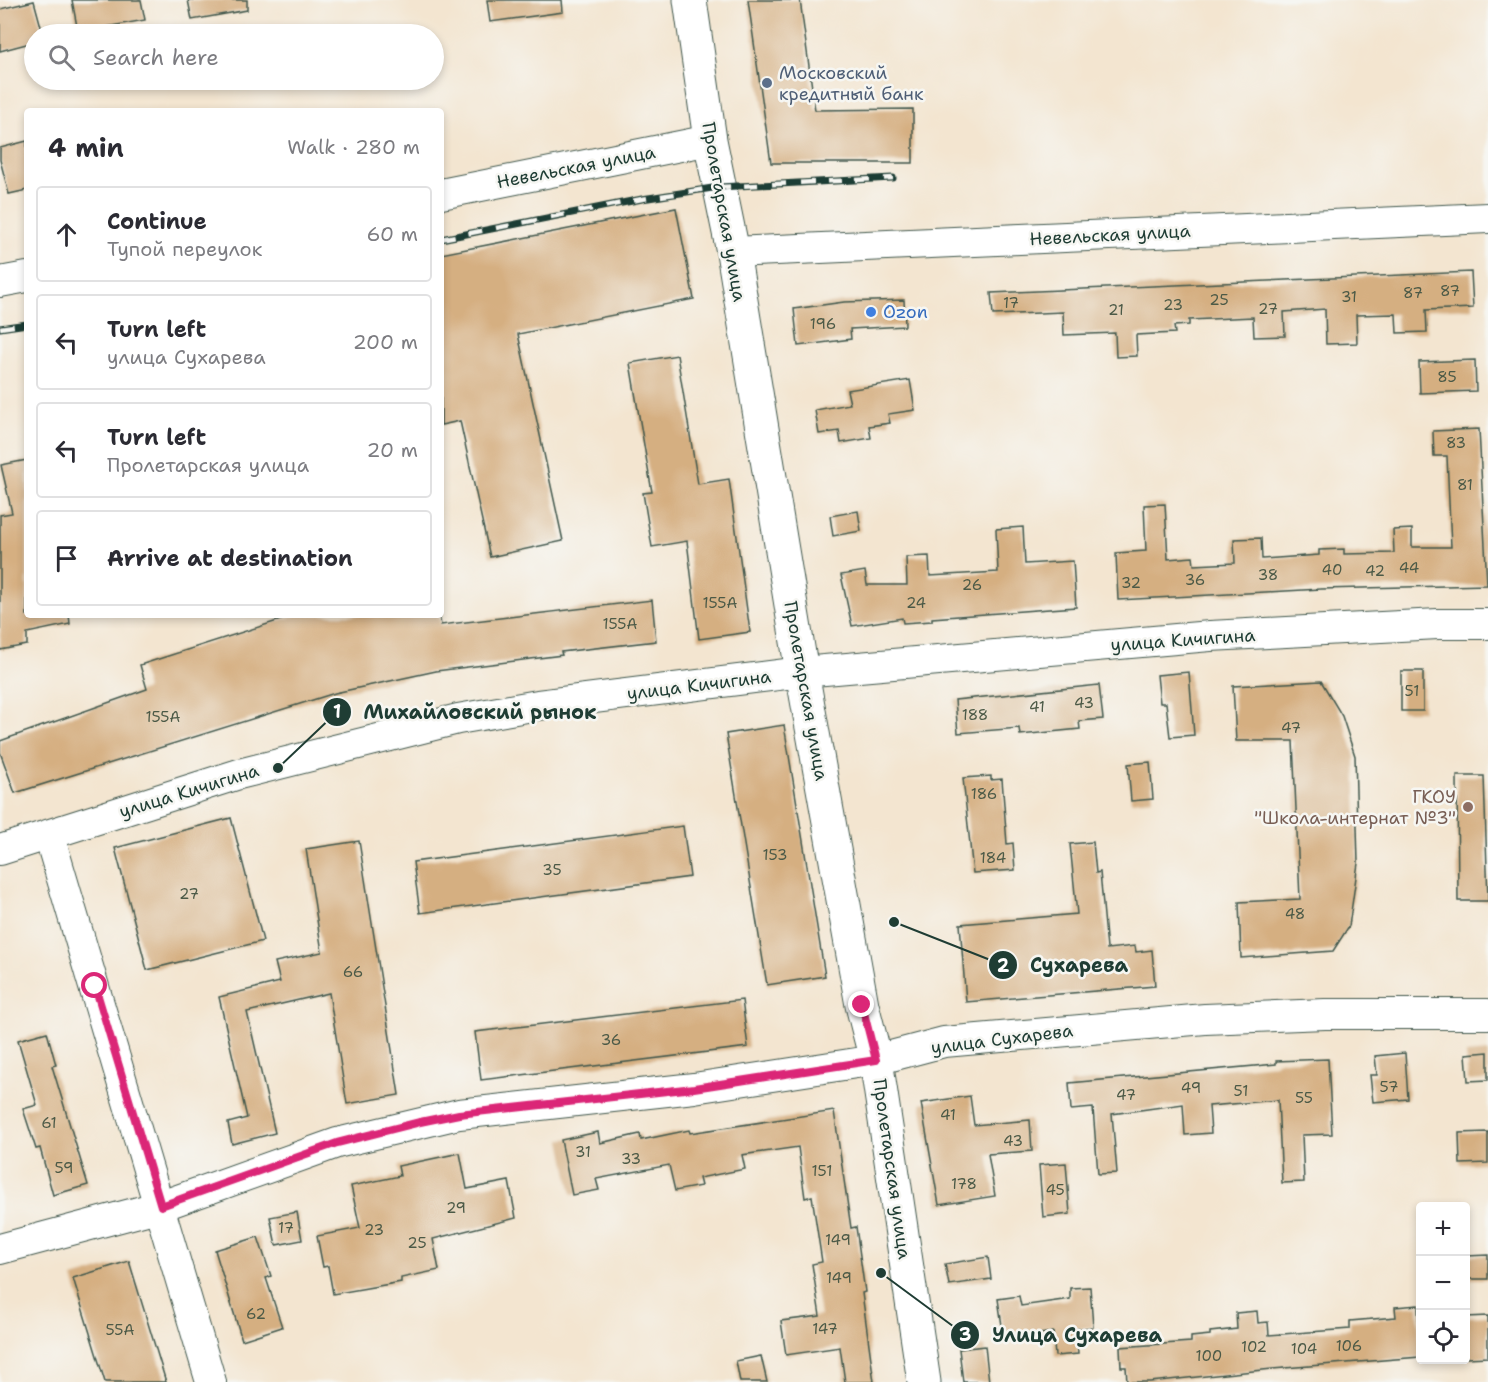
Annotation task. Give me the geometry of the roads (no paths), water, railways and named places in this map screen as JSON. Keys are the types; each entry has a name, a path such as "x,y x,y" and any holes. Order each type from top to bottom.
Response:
{"main road":[{"name":"Пролетарская улица","path":"690,0 710,140 733,252 802,672 862,1005 876,1060 924,1382"}],"street":[{"name":"Невельская улица","path":"444,193 710,140"},
{"name":"Невельская улица","path":"733,252 1488,218"},
{"path":"0,282 24,278"},
{"name":"улица Кичигина","path":"0,850 239,774 458,719 538,705 802,672 1210,636 1438,624 1488,624"},
{"path":"49,835 161,1206 211,1382"},
{"name":"улица Сухарева","path":"0,1249 161,1206 337,1143 459,1114 694,1088 876,1060 944,1042 1205,1019 1324,1014 1488,1014"}],"railway":[{"path":"444,238 642,199 719,187 893,178"},
{"path":"0,328 24,324"}],"place":[{"name":"Московский кредитный банк","path":"767,83"},
{"name":"Ozon","path":"871,312"},
{"name":"Михайловский рынок","path":"278,768"},
{"name":"ГКОУ \"Школа-интернат №3\"","path":"1468,807"},
{"name":"Сухарева","path":"894,922"},
{"name":"Улица Сухарева","path":"881,1273"}]}
